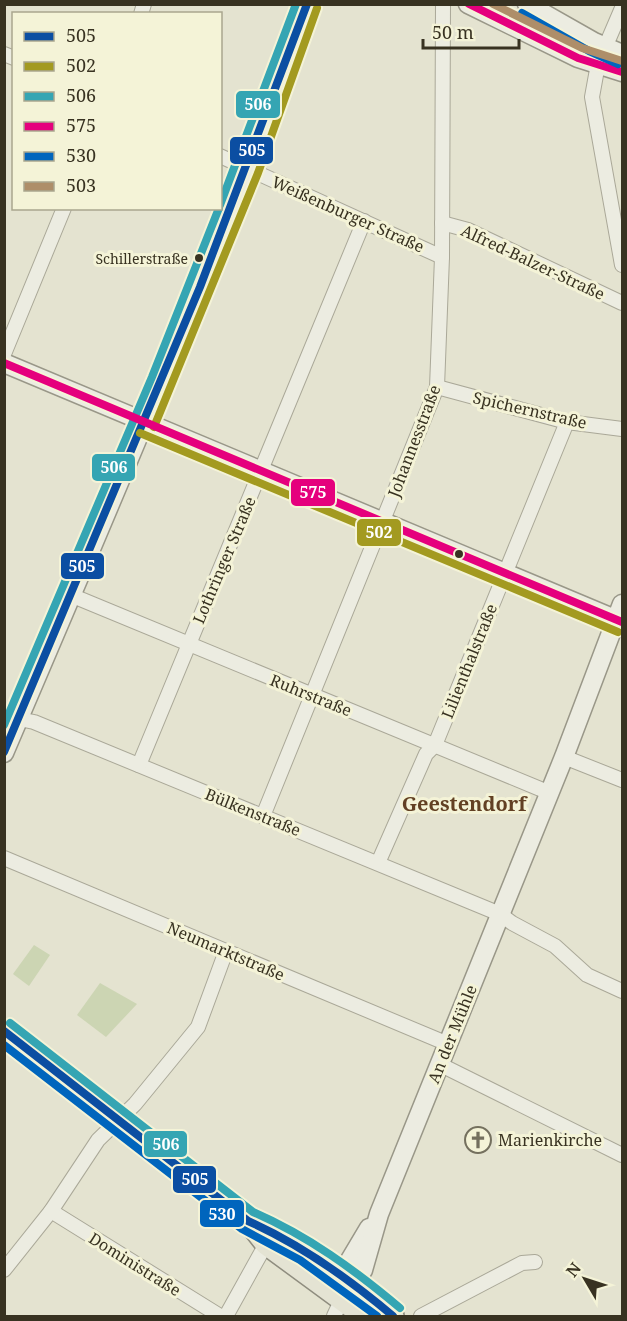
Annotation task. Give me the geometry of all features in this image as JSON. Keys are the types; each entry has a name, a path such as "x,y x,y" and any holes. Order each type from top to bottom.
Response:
{"main road":[{"path":"6,1034 248,1221 266,1244 343,1294 393,1317"},
{"path":"248,1221 274,1232 343,1294 363,1317"}],"street":[{"path":"4,753 12,718 72,597 248,169 307,4"},
{"name":"Johannesstraße","path":"263,816 437,387 442,257 443,4"},
{"path":"468,4 578,58 609,55"},
{"path":"527,4 609,55 622,72"},
{"path":"622,8 609,55 592,98 622,265"},
{"name":"Weißenburger Straße","path":"222,157 442,257"},
{"path":"4,354 63,210"},
{"name":"Lothringer Straße","path":"139,765 364,221"},
{"name":"Alfred-Balzer-Straße","path":"442,223 468,230 622,303"},
{"path":"4,363 505,573 621,615"},
{"name":"Spichernstraße","path":"437,387 567,422 622,429"},
{"name":"Lilienthalstraße","path":"378,863 426,754 435,745 567,422"},
{"name":"An der Mühle","path":"343,1294 363,1270 379,1214 621,615 622,595"},
{"name":"Ruhrstraße","path":"72,597 549,793"},
{"name":"Bülkenstraße","path":"12,718 34,722 501,914 512,923 555,946 587,975 622,991"},
{"path":"564,757 622,780"},
{"name":"Neumarktstraße","path":"4,858 448,1044"},
{"path":"4,1270 51,1211 98,1140 118,1121 198,1027 226,951"},
{"path":"439,1065 622,1155"},
{"name":"Doministraße","path":"51,1211 220,1317"},
{"path":"226,1317 266,1244"},
{"path":"421,1317 522,1263 535,1262"}],"green space":[{"path":"34,945 50,955 29,986 13,974"},
{"path":"100,983 137,1004 106,1037 77,1015"}],"transit line":[{"name":"506","path":"222,200 296,4"},
{"name":"505","path":"4,752 200,287 307,4"},
{"name":"575","path":"469,4 578,58 622,72"},
{"name":"503","path":"493,4 582,48 622,61"},
{"name":"502","path":"154,427 258,173 317,8"},
{"name":"530","path":"522,13 589,51 618,64"},
{"name":"506","path":"4,725 152,377 218,210"},
{"name":"575","path":"4,363 622,622"},
{"name":"502","path":"140,433 618,632"},
{"name":"506","path":"10,1023 253,1212 312,1243 366,1280 400,1308"},
{"name":"505","path":"4,1031 248,1221 324,1263 393,1316"},
{"name":"530","path":"4,1045 242,1229 300,1260 377,1316"}],"place":[{"name":"Schillerstraße","path":"199,258"},
{"name":"Marienkirche","path":"478,1140"}],"district":[{"name":"Geestendorf","path":"464,804"}]}
